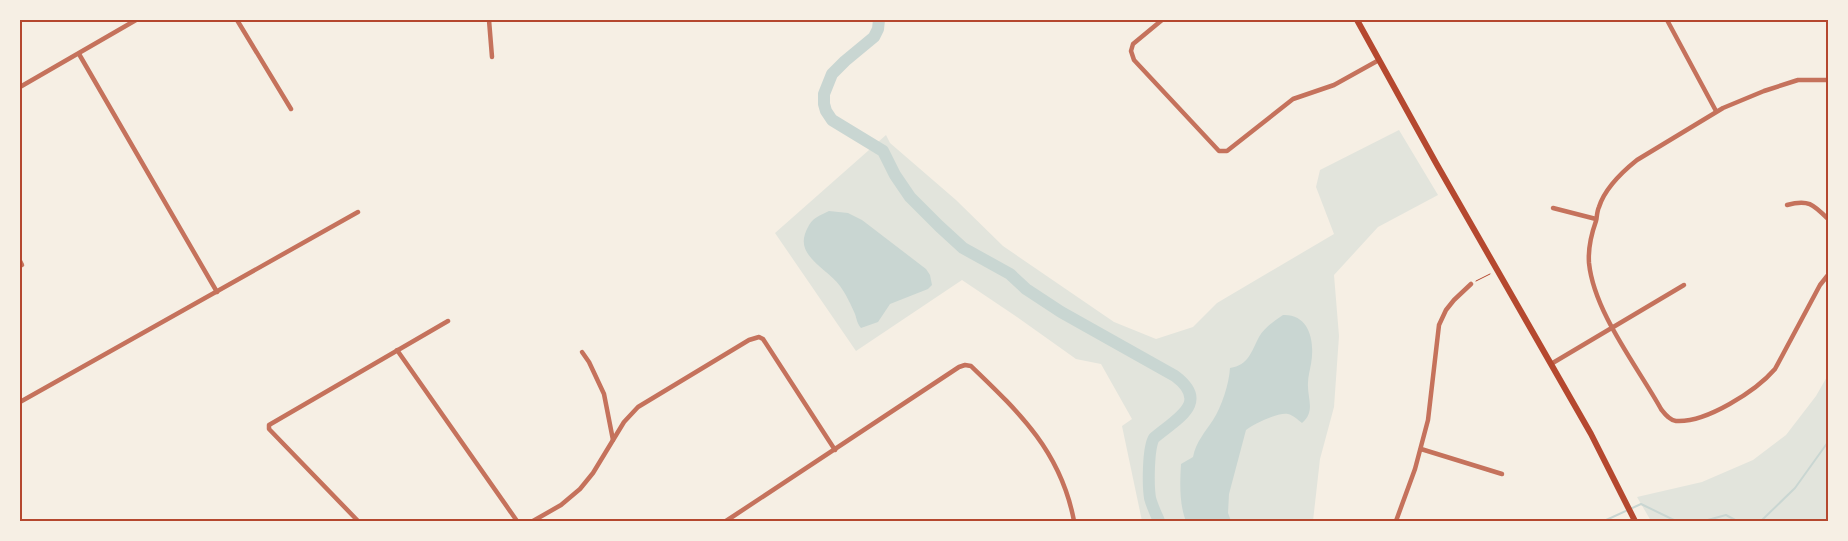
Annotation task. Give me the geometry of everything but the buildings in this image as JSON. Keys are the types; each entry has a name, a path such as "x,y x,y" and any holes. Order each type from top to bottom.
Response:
{"main road":[{"path":"1358,20 1591,434 1635,521"}],"street":[{"path":"20,87 136,20"},
{"path":"237,20 291,109"},
{"path":"489,20 492,57"},
{"path":"1162,20 1132,44 1131,51 1134,60 1220,151 1227,151 1293,99 1334,85 1379,60"},
{"path":"1667,20 1716,111"},
{"path":"79,54 217,292"},
{"path":"1828,80 1798,80 1764,91 1716,111 1637,160 1625,170 1604,197 1599,207 1590,245 1589,262 1592,279 1612,328 1661,409 1670,419 1676,421 1692,419 1711,413 1743,396 1767,379 1775,369 1820,285 1828,275"},
{"path":"1787,205 1806,202 1828,219"},
{"path":"1553,208 1596,219"},
{"path":"20,402 358,212"},
{"path":"1396,521 1421,449 1428,420 1439,325 1446,310 1471,284"},
{"path":"1551,364 1684,285"},
{"path":"358,521 269,429 269,425 448,321"},
{"path":"533,521 561,505 580,489 624,422 638,407 749,340 759,336 763,339 835,450"},
{"path":"398,350 517,521"},
{"path":"582,352 589,362 604,394 612,440"},
{"path":"726,521 965,365 971,366 1027,422 1061,475 1070,499 1074,521"},
{"path":"1421,449 1502,474"}],"path":[{"path":"1471,284 1497,270"}],"shaded area":[{"path":"1399,130 1438,195 1378,227 1334,275 1339,336 1334,407 1320,459 1313,521 1142,521 1122,426 1132,419 1101,364 1076,359 962,280 856,351 775,233 886,135 890,143 956,200 1003,246 1114,322 1156,339 1193,327 1217,303 1334,234 1316,187 1320,170"},
{"path":"829,211 848,213 862,220 926,269 930,275 932,285 928,289 890,304 878,322 861,328 840,286 815,263 806,250 804,242 809,225 816,217"},
{"path":"1283,315 1299,319 1309,331 1312,356 1308,383 1309,414 1302,423 1292,415 1284,414 1266,419 1246,430 1229,494 1228,513 1231,521 1186,521 1181,500 1181,464 1193,457 1199,442 1216,414 1225,395 1230,368 1245,361 1259,337 1273,322"},
{"path":"1828,375 1828,521 1651,521 1637,497 1702,482 1753,460 1786,435 1816,396"}],"waterway":[{"path":"879,20 878,29 874,37 832,74 824,94 826,111 832,120 883,151 895,175 910,197 963,248 1010,274 1026,289 1061,312 1175,376 1185,386 1190,394 1190,402 1186,410 1154,438 1152,443 1149,476 1150,498 1159,521"},
{"path":"1761,521 1795,488 1828,442"},
{"path":"1604,521 1641,504 1676,521"},
{"path":"1704,521 1726,515 1737,521"}]}
